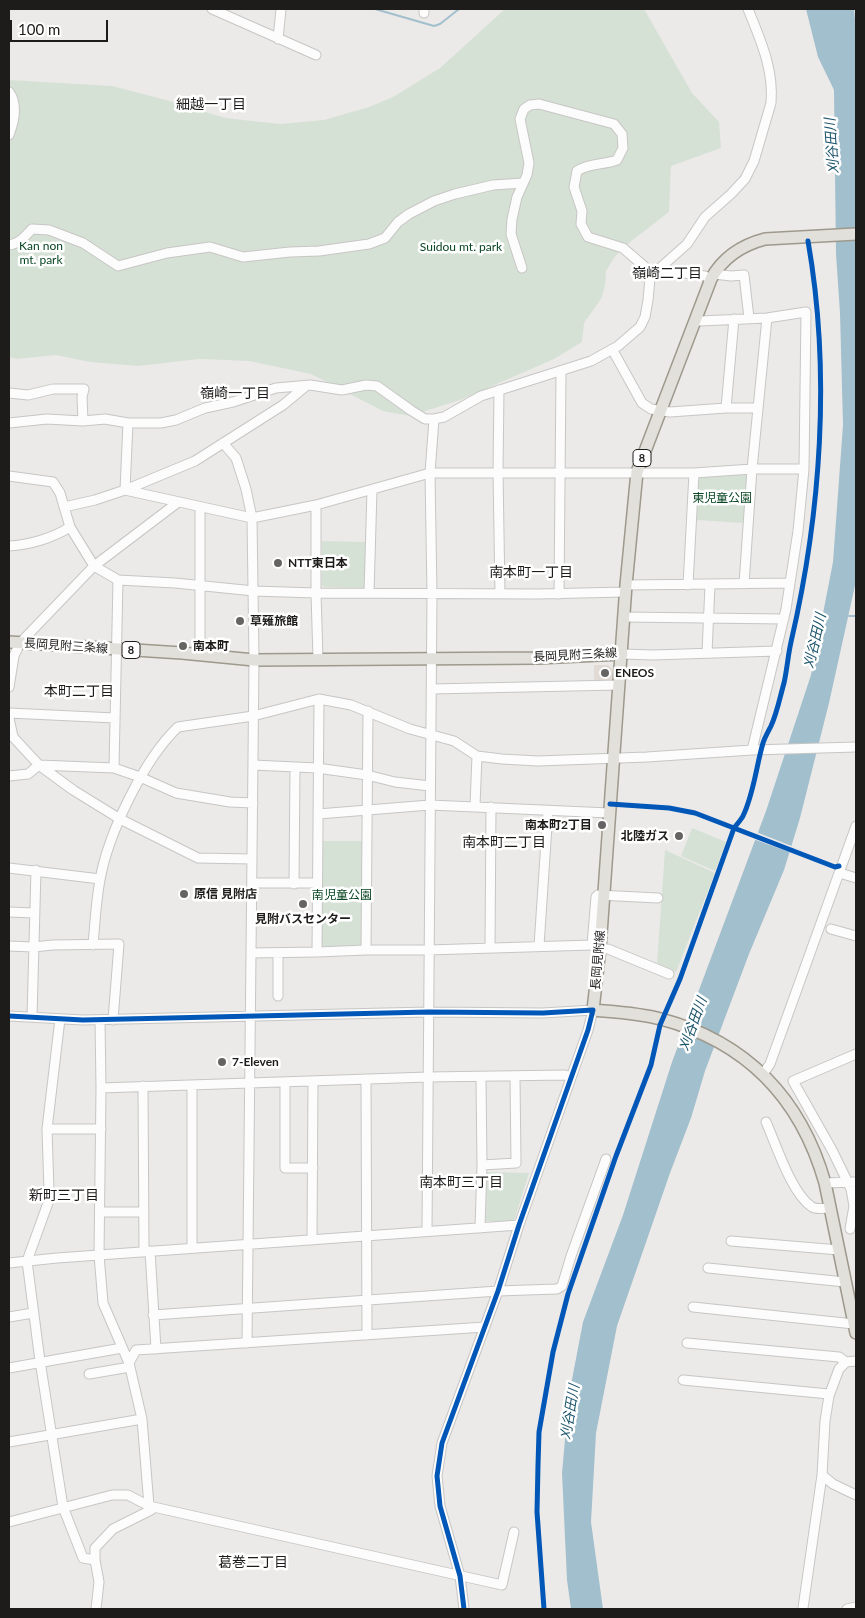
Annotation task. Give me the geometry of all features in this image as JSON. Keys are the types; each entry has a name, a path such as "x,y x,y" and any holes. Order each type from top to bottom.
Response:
{"main road":[{"name":"長岡見附三条線","path":"14,642 254,660 538,658 622,654 637,472 713,276 729,256 753,242 780,237 856,234"},
{"name":"長岡見附線","path":"593,1010 622,654"},
{"path":"593,1010 643,1014 701,1033 718,1042 762,1073 788,1103 814,1149 826,1183 845,1282 854,1305 855,1329"}],"street":[{"path":"212,9 316,55"},
{"path":"278,39 281,9"},
{"path":"9,423 47,419 83,421 105,419 128,423 161,423 276,388 306,385 319,385 342,390 366,385 377,386 425,419 434,419 444,417 481,396 591,361 612,349 640,327 645,317 650,278 687,244 705,217 739,186 754,161 772,94 765,50 748,9"},
{"path":"9,92 14,102 14,108 13,124 9,135"},
{"path":"522,268 511,234 517,197 530,163 520,118 524,108 538,104 614,124 622,134 623,148 617,160 606,164 584,166 577,170 574,187 582,210 581,224 588,237 623,248 656,271 664,270 705,276 744,275 749,318"},
{"path":"9,245 20,240 32,229 49,230 82,243 118,266 167,253 210,247 243,257 319,251 364,245 382,240 398,222 409,214 448,196 493,185 523,183"},
{"path":"695,320 766,318 806,312 804,469 798,531 784,619 752,750"},
{"path":"744,584 757,408 766,318"},
{"path":"726,408 734,320"},
{"path":"612,349 642,403 651,409 670,412 757,408"},
{"path":"559,594 561,371"},
{"path":"64,507 125,490 194,461 283,405 306,385"},
{"path":"9,393 28,394 53,389 84,389 82,397 83,421"},
{"path":"499,390 500,594"},
{"path":"427,1231 432,594 430,473 434,419"},
{"path":"125,490 128,423"},
{"path":"222,443 236,458 246,489 252,518 254,660 247,1343"},
{"path":"125,490 252,518 316,505 430,473 694,473 752,469 804,469"},
{"path":"688,585 694,473"},
{"path":"9,476 54,482 60,493 70,527 94,566 118,580 199,585 254,591 432,594 559,594 688,585 790,583"},
{"path":"370,593 372,490"},
{"path":"9,686 14,656 14,642 94,566 177,503"},
{"path":"316,505 318,659"},
{"path":"200,508 200,655"},
{"path":"9,546 29,543 64,531 70,527"},
{"path":"114,768 118,580"},
{"path":"707,653 710,585"},
{"path":"624,617 784,619"},
{"path":"622,654 653,656 777,651"},
{"path":"431,689 619,685"},
{"path":"93,945 100,879 120,819 140,777 171,734 178,728 253,716 318,699 350,705 410,729 454,741 477,756 502,759 538,761 752,750 856,747"},
{"path":"316,952 318,699"},
{"path":"366,950 368,712"},
{"path":"9,713 115,718"},
{"path":"9,718 11,738 39,765 73,790 120,819 198,858 252,860"},
{"path":"475,806 477,756"},
{"path":"9,776 28,774 39,765 114,768 176,793 230,802 253,803"},
{"path":"253,765 317,768 394,782 430,786"},
{"path":"294,884 295,766"},
{"path":"318,814 430,805 609,813"},
{"path":"490,948 491,807"},
{"path":"539,946 548,811"},
{"path":"762,1073 770,1064 856,826"},
{"path":"9,868 100,879"},
{"path":"32,1018 36,870"},
{"path":"840,872 856,878"},
{"path":"252,883 317,883"},
{"path":"251,953 592,945 596,897 598,895 658,898"},
{"path":"9,912 34,913"},
{"path":"831,929 856,936"},
{"path":"9,946 119,944 113,1020"},
{"path":"608,949 669,974"},
{"path":"278,953 278,996"},
{"path":"9,1016 113,1020 251,1015 429,1012 543,1013 593,1010 498,1291 442,1443 437,1476 440,1506 460,1576 464,1609"},
{"path":"60,1019 47,1129 48,1203 27,1261 40,1361 64,1507 83,1558 95,1560"},
{"path":"100,1020 99,1255 103,1303 129,1365 142,1419 150,1508"},
{"path":"850,1229 854,1206 852,1182 793,1081 856,1054"},
{"path":"101,1088 428,1077 481,1078 565,1075 571,1077"},
{"path":"482,1165 516,1163 515,1077"},
{"path":"480,1228 482,1165 481,1078"},
{"path":"366,1079 367,1335"},
{"path":"312,1240 313,1081"},
{"path":"285,1082 285,1168 313,1168"},
{"path":"192,1085 192,1248"},
{"path":"143,1086 144,1212 156,1348"},
{"path":"766,1122 790,1178 800,1194 813,1208 830,1208"},
{"path":"47,1129 101,1129"},
{"path":"153,1315 498,1291 557,1289 562,1286 606,1159"},
{"path":"826,1183 852,1182"},
{"path":"100,1212 144,1212"},
{"path":"9,1263 519,1225"},
{"path":"731,1241 839,1250"},
{"path":"708,1268 845,1282"},
{"path":"693,1307 855,1329"},
{"path":"9,1317 33,1313"},
{"path":"129,1365 136,1350 485,1326"},
{"path":"688,1343 838,1357 846,1362 856,1361"},
{"path":"9,1368 122,1348"},
{"path":"805,1609 822,1475 825,1421 829,1394 839,1369 846,1362"},
{"path":"89,1374 129,1365"},
{"path":"683,1380 829,1394"},
{"path":"9,1442 142,1419"},
{"path":"822,1475 833,1484 856,1495"},
{"path":"9,1522 112,1495 128,1496 150,1508 502,1586 514,1532"},
{"path":"96,1609 99,1582 95,1548 113,1529 150,1508"},
{"path":"847,1609 856,1608"}],"shaded area":[{"path":"594,665 608,665 613,669 612,682 594,683"}],"green space":[{"path":"505,9 644,9 692,93 719,122 721,148 671,166 669,212 625,246 614,258 606,271 605,286 601,299 584,323 582,342 554,359 460,400 410,416 383,411 311,374 249,361 199,359 138,366 90,362 56,355 17,359 9,357 9,80 112,86 225,118 280,124 324,120 369,107 393,97 440,68"},
{"name":"東児童公園","path":"747,473 749,475 743,523 696,520 698,476"},
{"path":"322,541 368,542 365,588 324,587 322,585"},
{"path":"692,828 726,842 715,871 681,856"},
{"name":"南児童公園","path":"321,841 363,841 364,946 319,946"},
{"path":"665,850 715,873 676,972 657,963"},
{"path":"487,1172 529,1173 514,1221 486,1221"}],"water":[{"name":"刈谷田川","path":"806,9 854,9 856,30 856,581 829,703 800,818 784,870 749,954 705,1071 691,1118 617,1326 596,1433 591,1522 603,1609 571,1609 567,1580 562,1473 569,1395 583,1322 623,1215 672,1062 766,811 811,675 833,562 843,425 840,313 836,254 834,90 818,57"}],"pier":[{"path":"756,832 794,847 792,853 753,839"}],"waterway":[{"path":"375,9 434,26 440,24 459,9"},
{"path":"849,616 856,616"}],"cycle path":[{"path":"544,1609 537,1512 539,1432 553,1352 568,1294 616,1156 651,1065 660,1025 680,979 734,828 742,818 747,807 763,743 775,716 785,678 810,543 816,493 819,442 821,391 819,341 808,241"},
{"path":"610,804 669,808 695,813 835,867 839,866"},
{"path":"9,1016 83,1020 429,1012 543,1013 593,1010 588,1030 519,1225 498,1291 442,1443 437,1476 440,1506 460,1576 464,1609"}],"place":[{"name":"NTT東日本","path":"278,563"},
{"name":"草薙旅館","path":"240,621"},
{"name":"南本町","path":"183,646"},
{"name":"ENEOS","path":"605,673"},
{"name":"南本町2丁目","path":"602,825"},
{"name":"北陸ガス","path":"679,836"},
{"name":"原信 見附店","path":"184,894"},
{"name":"見附バスセンター","path":"303,904"},
{"name":"7-Eleven","path":"222,1062"}],"district":[{"name":"細越一丁目","path":"211,104"},
{"name":"嶺崎二丁目","path":"667,273"},
{"name":"嶺崎一丁目","path":"235,393"},
{"name":"南本町一丁目","path":"531,572"},
{"name":"本町二丁目","path":"79,691"},
{"name":"南本町二丁目","path":"504,842"},
{"name":"南本町三丁目","path":"461,1182"},
{"name":"新町三丁目","path":"64,1195"},
{"name":"葛巻二丁目","path":"253,1562"}],"park label":[{"name":"Suidou mt. park","path":"461,247"},
{"name":"Kan non mt. park","path":"41,253"}]}
